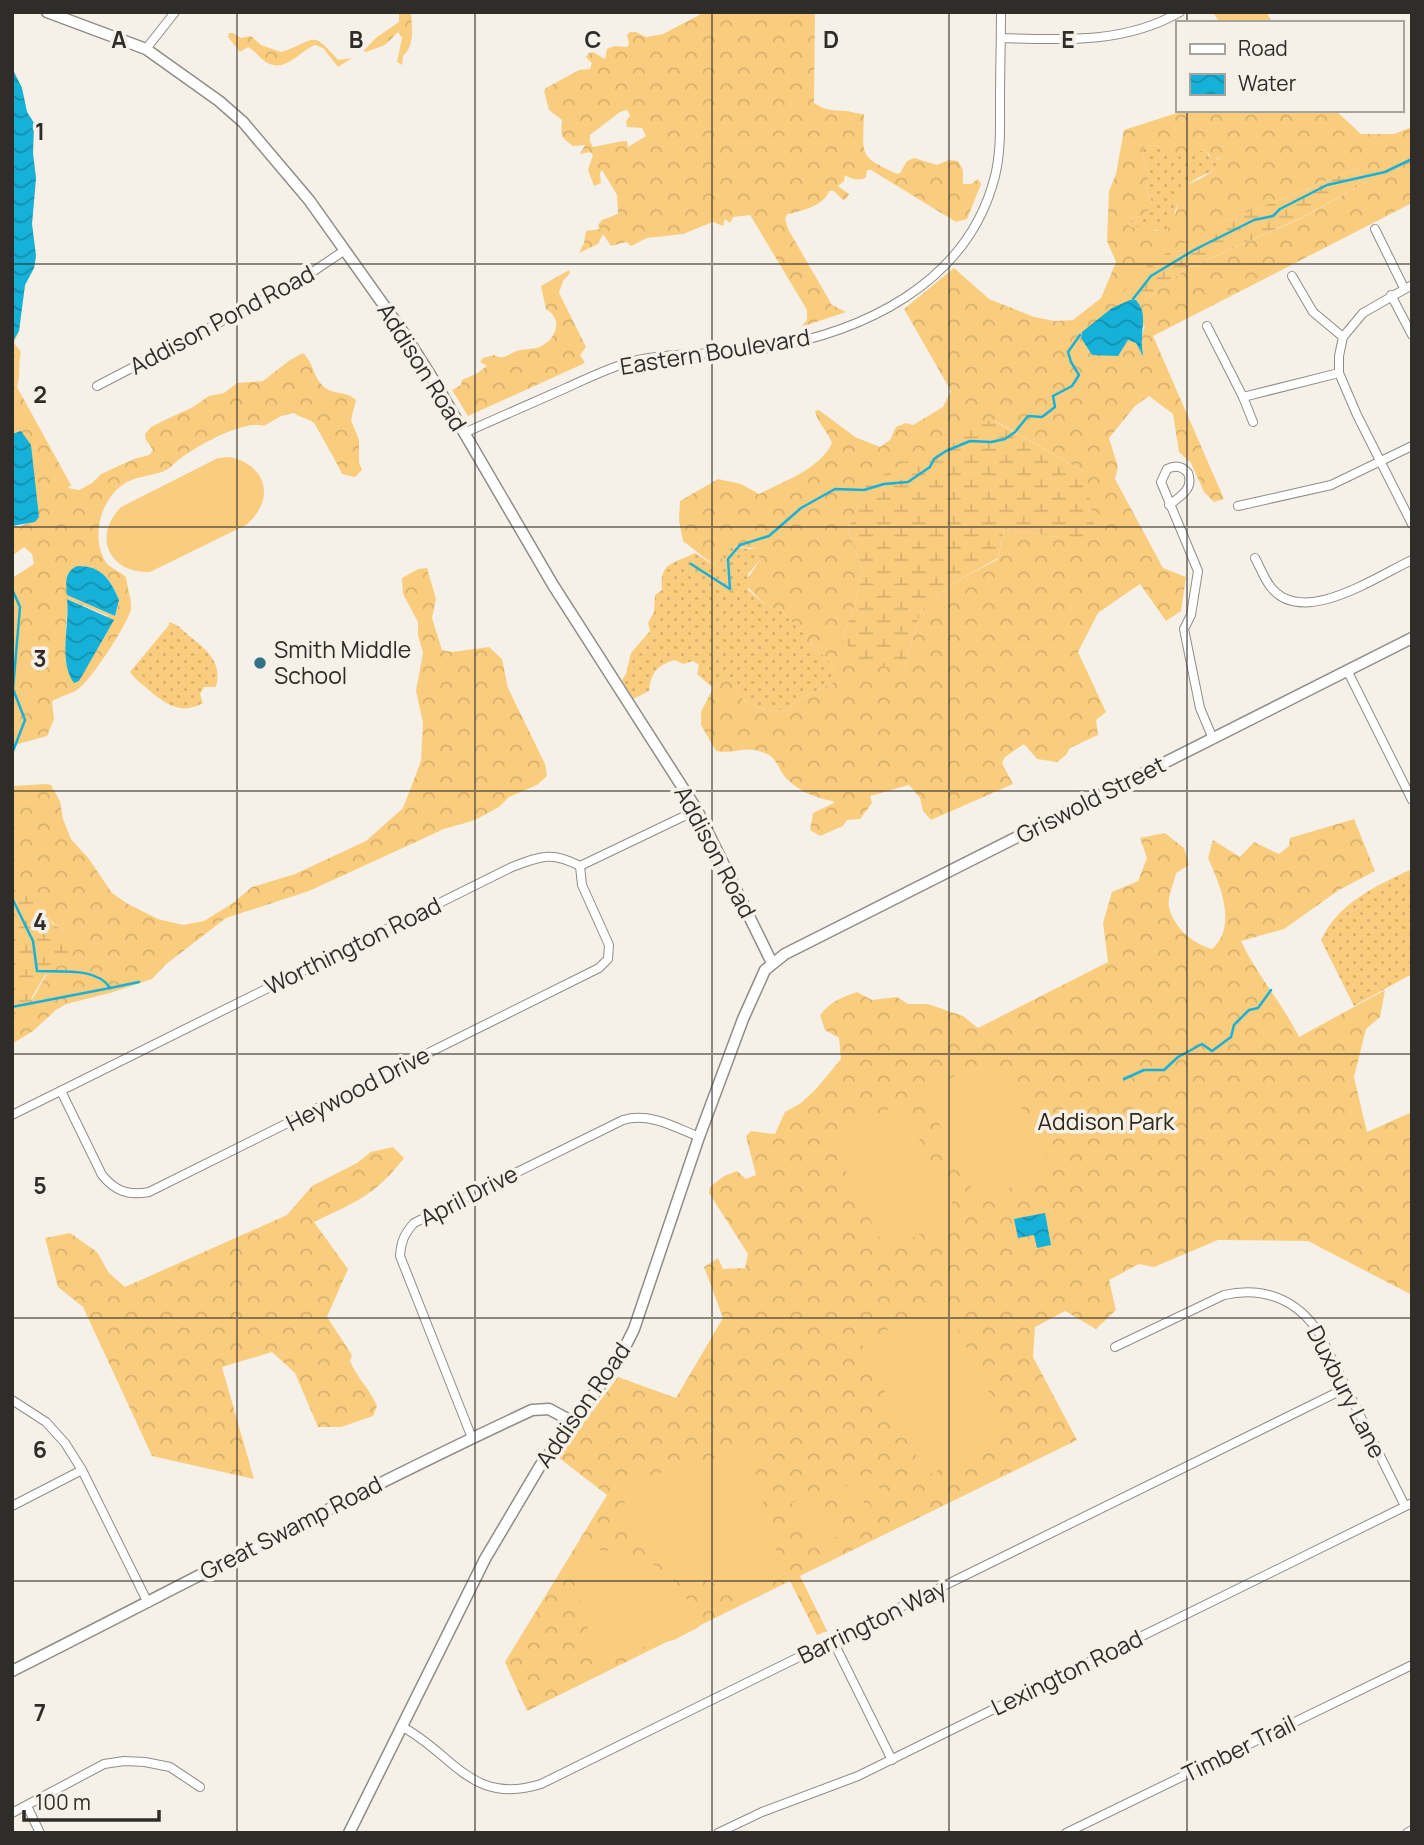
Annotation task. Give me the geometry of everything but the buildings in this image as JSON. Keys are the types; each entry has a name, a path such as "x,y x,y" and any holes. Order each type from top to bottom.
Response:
{"main road":[{"name":"Addison Road","path":"47,12 146,49 219,101 243,122 296,183 405,335 572,617 697,810 772,963 760,978 750,1001 699,1137 634,1329 620,1357 540,1466 485,1559 349,1833"},
{"name":"Griswold Street","path":"772,963 796,948 1412,638"},
{"name":"Great Swamp Road","path":"12,1671 148,1603 276,1534 538,1408 553,1410 573,1422"}],"street":[{"path":"146,49 175,12"},
{"name":"Eastern Boulevard","path":"464,433 629,362 668,356 740,352 794,342 867,319 910,296 939,273 962,244 995,177 1000,141 1001,12"},
{"path":"1001,38 1102,38 1150,26 1180,12"},
{"path":"1375,229 1408,287 1363,313 1343,337 1339,373 1356,415 1412,524"},
{"name":"Addison Pond Road","path":"97,386 299,281 345,250"},
{"path":"1292,276 1313,312 1343,337"},
{"path":"1391,295 1412,335"},
{"path":"1207,326 1253,422"},
{"path":"1243,397 1339,373"},
{"path":"1238,506 1331,485 1412,446"},
{"path":"1169,505 1187,491 1190,484 1188,473 1181,467 1170,468 1162,475 1161,485 1169,505 1198,572 1191,615 1184,629 1200,708 1213,738"},
{"path":"1255,558 1271,587 1281,596 1295,603 1311,604 1337,596 1412,559"},
{"path":"1348,672 1412,800"},
{"path":"580,866 697,810"},
{"name":"Worthington Road","path":"12,1115 512,867 540,856 561,856 580,866"},
{"name":"Heywood Drive","path":"61,1091 102,1175 111,1186 123,1193 136,1195 149,1192 599,968 608,959 609,945 582,885 580,866"},
{"name":"April Drive","path":"472,1438 400,1256 401,1243 406,1232 414,1223 623,1119 634,1116 648,1117 699,1137"},
{"name":"Duxbury Lane","path":"1115,1347 1215,1298 1233,1293 1262,1292 1287,1301 1308,1318 1319,1333 1408,1504"},
{"name":"Barrington Way","path":"401,1727 474,1781 502,1790 522,1789 550,1780 1346,1388"},
{"path":"12,1400 46,1422 65,1443 82,1471 148,1603"},
{"path":"12,1506 82,1471"},
{"name":"Lexington Road","path":"718,1833 762,1812 838,1785 892,1760 1408,1504"},
{"path":"833,1641 892,1760"},
{"name":"Timber Trail","path":"1066,1833 1412,1665"},
{"path":"12,1813 104,1764 124,1761 170,1767 200,1787"},
{"path":"27,1806 40,1833"}],"green space":[{"path":"399,12 411,12 412,24 411,42 403,56 402,65 397,62 402,38 398,32 385,45 363,51 377,37 399,22"},
{"path":"705,12 815,12 814,103 830,110 864,114 863,139 866,153 875,163 897,174 907,161 914,158 937,165 949,160 958,161 963,170 963,184 971,184 978,179 981,184 967,219 956,222 871,170 867,170 866,177 861,179 845,175 844,181 838,186 849,194 847,198 843,200 834,191 829,191 818,204 788,214 785,218 788,229 832,305 846,312 801,327 807,320 807,310 750,215 733,217 730,223 725,219 723,226 713,222 683,234 647,238 631,246 626,242 611,246 603,234 598,244 579,253 586,231 600,229 598,225 602,220 618,214 617,195 602,170 601,183 594,186 588,170 593,155 590,152 580,154 585,145 573,146 563,137 562,120 549,110 544,91 579,70 590,69 592,63 586,57 589,53 593,52 605,59 607,49 614,46 627,47 627,35 630,32 646,37 663,34","holes":["627,110 630,115 626,122 627,127 642,128 646,136 628,147 627,141 593,147 590,135 620,112"]},
{"path":"1266,12 1272,21 1219,21 1214,14"},
{"path":"229,33 241,38 251,36 261,45 281,52 307,41 317,40 338,60 352,58 338,67 323,48 315,45 288,63 276,65 267,63 248,47 240,52 228,37"},
{"path":"12,68 22,88 27,112 34,123 33,154 36,178 32,224 36,256 34,268 25,285 19,331 14,343 21,352 17,387 71,485 68,488 79,490 101,474 149,455 153,450 145,434 151,427 193,407 209,396 224,393 237,383 263,381 303,353 324,387 356,400 351,420 359,440 359,462 362,470 355,477 342,474 314,423 294,413 281,416 264,426 245,427 221,435 179,459 170,468 132,480 118,488 105,506 99,539 105,561 126,577 131,609 108,652 83,685 52,701 54,719 47,736 18,744 12,749 12,578 34,564 32,554 24,547 12,556 12,526 21,526 39,517 36,503 12,514","holes":["77,566 93,568 109,580 119,600 115,616 67,595 69,573","68,599 108,616 69,673 66,628"]},
{"path":"1180,112 1337,112 1361,134 1394,134 1412,127 1412,203 1153,336 1224,499 1214,502 1204,492 1191,463 1179,452 1173,414 1149,396 1135,406 1109,438 1118,467 1115,479 1163,568 1186,577 1181,611 1166,621 1140,584 1098,613 1078,652 1106,712 1096,720 1098,735 1070,748 1057,762 1037,759 1024,744 1005,757 1002,763 1013,784 931,820 923,811 920,798 909,785 870,796 872,803 860,819 847,820 843,826 820,836 810,830 813,813 834,803 833,801 813,796 795,786 769,755 754,750 716,751 701,725 701,712 713,688 728,679 740,696 752,705 767,710 788,710 796,701 834,682 834,671 828,659 813,647 780,610 766,605 744,584 760,560 756,547 725,548 722,552 722,563 715,566 683,541 679,521 680,501 718,479 741,484 759,494 810,467 832,443 815,411 819,410 855,437 880,447 890,440 896,427 906,423 913,425 943,407 951,391 904,309 954,268 989,299 1034,317 1055,321 1073,320 1101,298 1116,262 1107,241 1109,191 1116,174 1124,130","holes":["1152,145 1180,154 1207,151 1212,160 1222,160 1209,174 1180,190 1176,213 1169,218 1168,230 1156,231 1151,223 1134,228 1128,225 1132,219 1144,215 1152,203 1146,188 1149,173 1142,154 1145,146","1356,169 1368,181 1300,219 1186,269 1145,300 1211,227","1145,326 1141,337 1143,355 1136,343 1127,340 1121,351 1092,355 1080,335","994,420 1086,473 1057,537 1004,529 998,559 953,583 921,610 904,669 842,638 853,610 863,570 848,530 865,486"]},
{"path":"1153,145 1183,154 1207,151 1209,157 1223,160 1216,169 1188,185 1168,230 1162,232 1145,226 1134,228 1128,225 1132,219 1144,215 1152,203 1146,188 1149,173 1142,154 1145,146"},
{"path":"1356,169 1368,181 1299,219 1186,269 1145,300 1122,294 1148,264 1211,227"},
{"path":"569,270 570,273 563,281 559,293 586,347 580,355 585,363 468,416 452,390 461,385 462,380 487,366 480,362 483,358 494,355 504,357 520,350 537,348 549,341 556,325 552,314 546,309 541,286"},
{"path":"993,420 1086,473 1096,540 1004,529 998,558 953,583 921,610 904,669 863,664 842,638 853,610 863,570 848,530 865,486 958,430"},
{"path":"230,457 252,467 263,485 261,505 246,525 150,572 124,567 115,560 109,551 108,530 112,518 121,507 218,458"},
{"path":"729,546 750,549 757,547 760,560 748,574 748,590 766,605 780,610 813,647 828,659 834,671 834,682 796,701 788,710 768,710 746,701 728,679 713,688 697,674 699,665 693,661 683,664 675,660 659,667 651,679 649,691 633,699 622,680 631,653 650,631 648,623 654,612 655,595 662,590 665,569 695,553 715,566 724,548"},
{"path":"427,568 436,599 432,618 442,650 452,652 489,647 502,659 508,688 545,764 547,776 537,785 509,797 499,807 475,820 444,829 309,891 226,918 165,965 152,979 66,1004 12,1044 12,1014 33,998 49,970 66,961 64,932 27,896 12,888 12,786 51,785 60,801 63,819 71,839 89,859 112,893 158,919 183,925 204,921 252,887 295,874 366,841 403,808 421,761 423,723 416,691 423,653 418,622 403,594 402,578 418,569"},
{"path":"169,622 201,646 215,663 218,678 216,687 204,687 200,694 203,703 195,707 175,707 163,701 130,672"},
{"name":"Addison Park","path":"1354,819 1375,871 1339,890 1284,929 1241,941 1299,1037 1385,990 1380,1017 1366,1029 1354,1077 1367,1132 1412,1112 1412,1295 1308,1241 1218,1240 1154,1267 1139,1264 1109,1280 1116,1310 1096,1329 1065,1311 1035,1327 1033,1357 1077,1440 800,1576 827,1631 817,1635 790,1581 527,1711 505,1662 607,1495 558,1457 618,1377 676,1398 723,1318 704,1267 718,1258 723,1269 745,1268 748,1254 709,1193 710,1187 724,1176 737,1171 746,1179 756,1175 746,1136 751,1131 775,1134 785,1112 801,1103 816,1089 841,1059 839,1038 825,1030 820,1015 824,1010 837,1000 857,992 872,1000 897,997 908,1004 928,1004 963,1016 978,1028 1108,962 1103,923 1112,892 1138,881 1147,858 1140,838 1165,833 1184,848 1189,865 1176,873 1169,899 1172,915 1185,934 1212,949 1220,940 1225,917 1221,893 1208,858 1213,840 1240,857 1254,842 1279,854 1289,846 1290,838"},
{"path":"1412,869 1412,974 1354,1006 1321,940 1348,905 1372,889"},
{"path":"12,888 29,895 53,924 68,936 70,949 66,961 45,975 25,1009 14,1015 12,1014"},
{"path":"995,1056 1051,1167 979,1203 923,1092"},
{"path":"901,1103 958,1215 886,1251 830,1140"},
{"path":"393,1147 404,1158 374,1190 314,1222 348,1269 327,1317 352,1355 350,1361 377,1406 373,1416 341,1427 318,1427 295,1373 272,1352 222,1367 254,1479 152,1456 83,1307 58,1287 45,1238 70,1233 97,1252 109,1273 125,1287 287,1215 312,1186 357,1163 371,1152"},
{"path":"944,1302 1010,1435 926,1476 861,1343"},
{"path":"743,1452 752,1460 783,1577 762,1585 718,1585 696,1578 658,1553 631,1519 619,1483"},
{"path":"872,1473 886,1502 873,1509 859,1480"},
{"path":"854,1482 868,1511 855,1518 841,1489"},
{"path":"817,1491 840,1535 814,1548 792,1503"},
{"path":"600,1550 635,1557 663,1571 684,1594 699,1627 674,1640 601,1657 594,1653 572,1563 580,1554"}],"water":[{"path":"12,68 22,88 27,112 34,123 33,154 36,178 32,224 36,256 34,268 25,285 19,331 12,343"},
{"path":"1136,300 1143,314 1143,356 1136,343 1128,340 1118,356 1092,355 1081,338 1082,332 1112,308"},
{"path":"21,431 31,445 39,517 35,522 12,526 12,434"},
{"path":"77,566 93,568 109,580 119,600 115,616 67,595 68,575"},
{"path":"67,599 114,620 79,681 74,683 69,674 66,653"},
{"path":"1045,1213 1051,1245 1037,1248 1034,1235 1018,1238 1014,1219"}],"waterway":[{"path":"1133,299 1151,276 1194,250 1254,220 1273,216 1280,209 1327,185 1385,172 1412,159"},
{"path":"691,564 730,589 728,559 740,545 769,536 801,508 835,489 864,490 884,484 908,482 930,467 934,459 946,451 970,441 991,442 1005,439 1015,432 1028,416 1042,417 1055,407 1053,396 1072,386 1079,375 1068,352 1080,335"},
{"path":"12,589 20,607 13,689 25,720 13,751"},
{"path":"12,898 33,941 37,971 87,974 104,981 110,988 139,982"},
{"path":"12,1007 110,988"},
{"path":"1124,1079 1144,1070 1164,1070 1178,1057 1202,1044 1212,1051 1231,1037 1234,1025 1249,1010 1258,1008 1271,990"}],"place":[{"name":"Smith Middle School","path":"260,663"}]}
